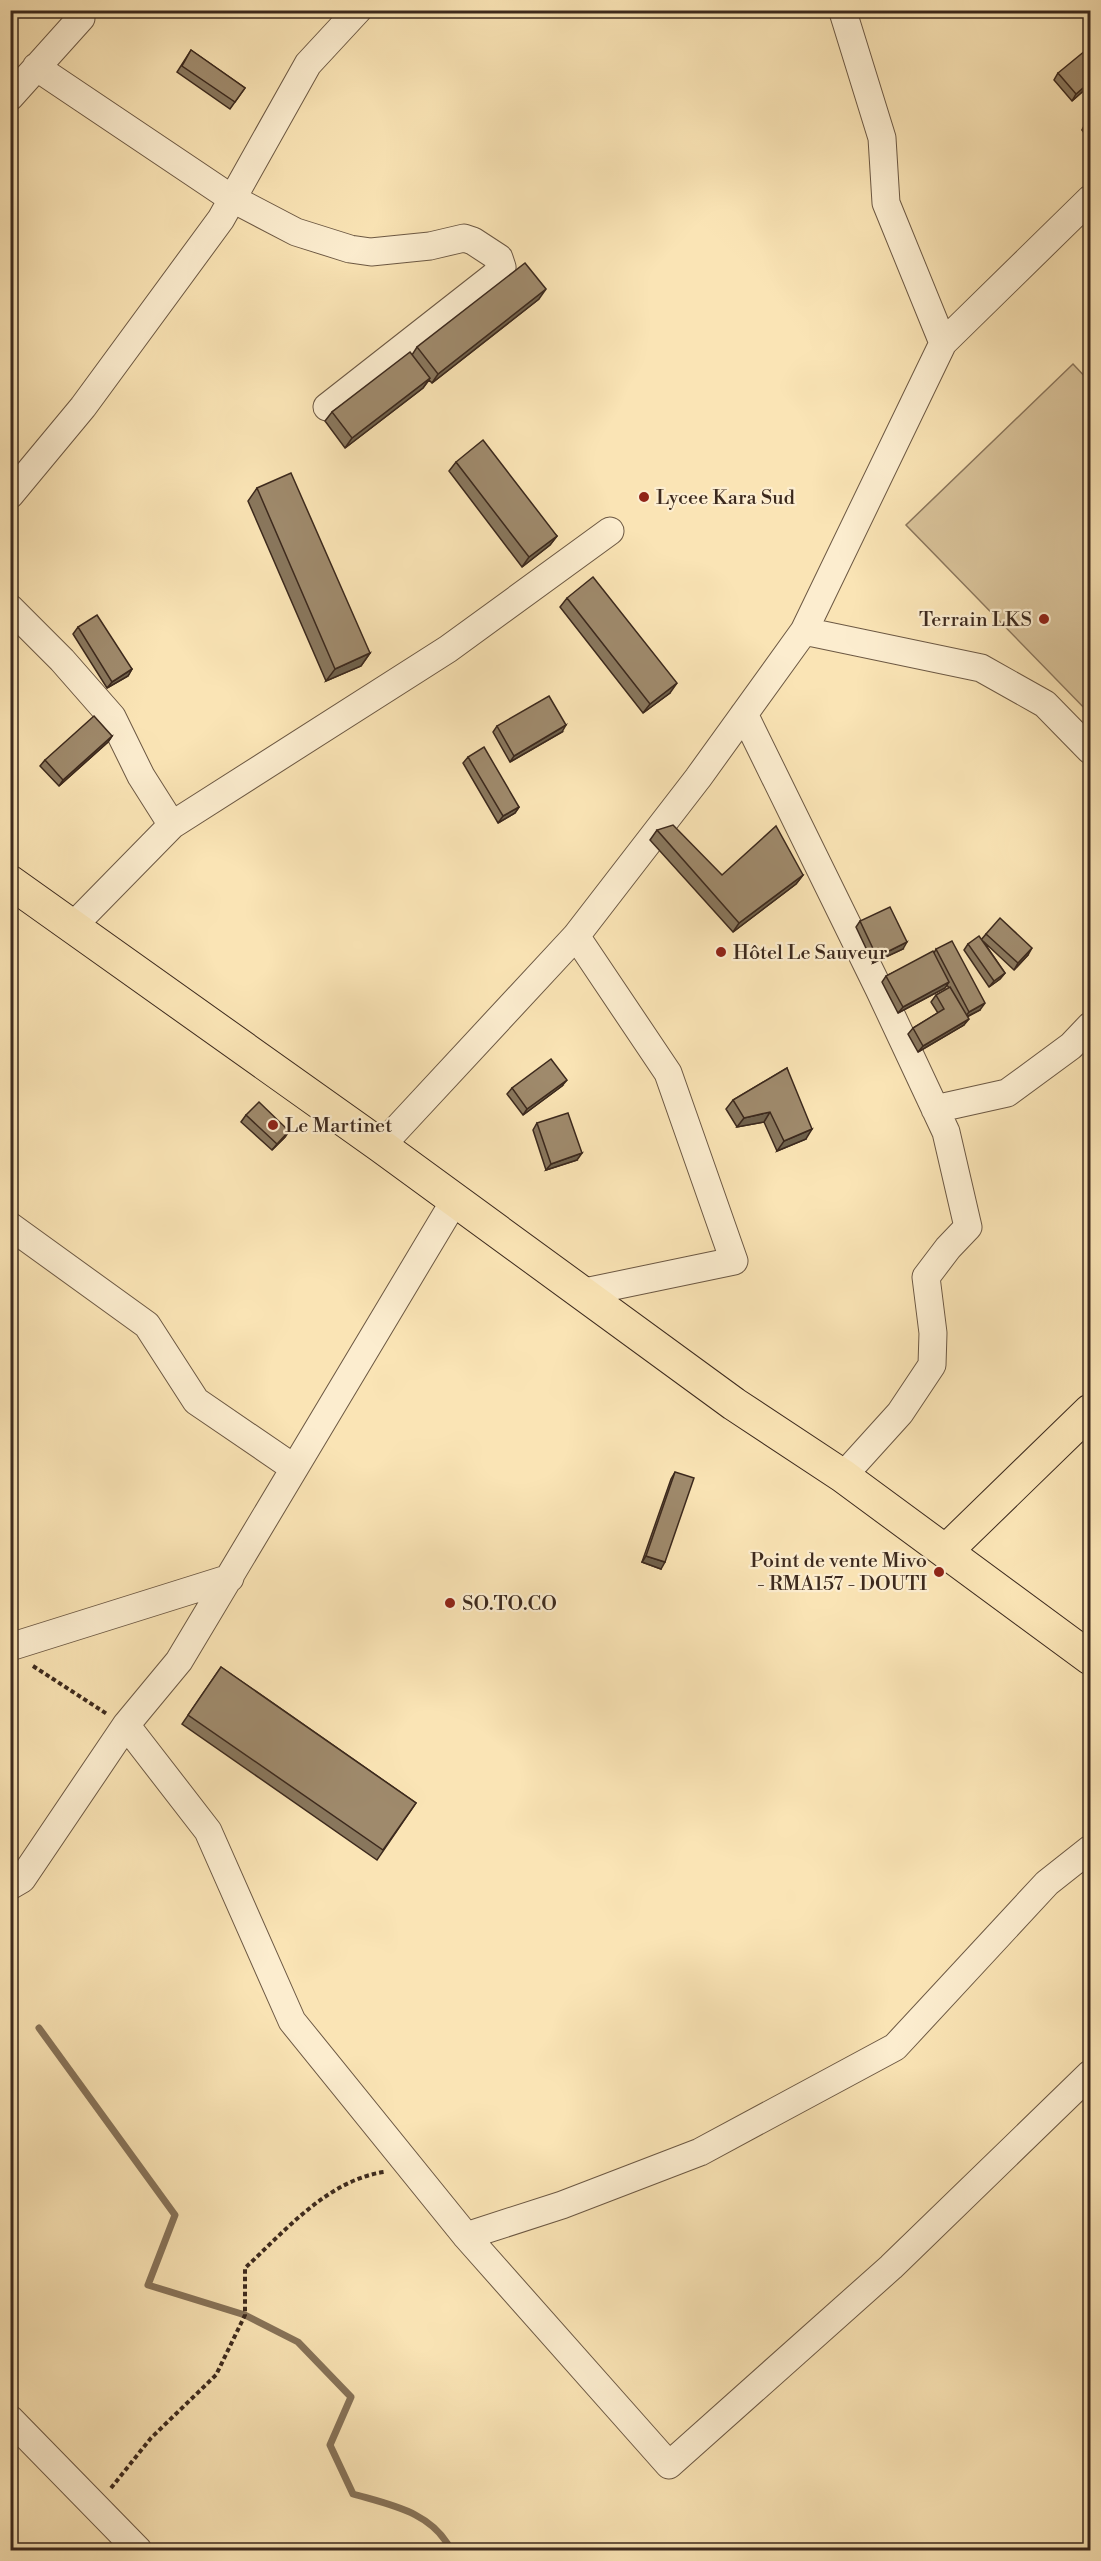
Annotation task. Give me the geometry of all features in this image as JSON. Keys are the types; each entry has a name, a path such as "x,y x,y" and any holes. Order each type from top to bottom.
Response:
{"main road":[{"path":"10,882 381,1146 734,1404 843,1476 1090,1658"},
{"path":"946,1551 1090,1411"}],"street":[{"path":"10,495 82,407 221,219 308,64 358,10"},
{"path":"843,12 882,138 886,203 943,343"},
{"path":"10,97 84,13"},
{"path":"36,67 231,198 296,232 350,249 371,252 430,246 464,238 473,241 499,258 502,267 494,276 327,407"},
{"path":"381,1146 576,936 744,714 804,631 943,343 1090,199"},
{"path":"72,927 172,825 448,649 610,531"},
{"path":"10,608 62,660 111,717 141,776 172,825"},
{"path":"804,631 981,668 1045,704 1090,750"},
{"path":"744,714 879,989 946,1132 968,1227 948,1248 926,1277 933,1333 933,1365 900,1413 843,1476"},
{"path":"576,936 668,1073 734,1261 580,1293"},
{"path":"935,1109 1007,1093 1071,1046 1090,1026"},
{"path":"10,1886 22,1879 126,1725 179,1661 455,1200"},
{"path":"10,1226 147,1325 196,1401 294,1468"},
{"path":"20,1655 230,1578"},
{"path":"126,1725 208,1831 292,2021 466,2236 669,2465 891,2267 1090,2074"},
{"path":"466,2236 562,2205 700,2152 895,2047 1047,1882 1090,1849"},
{"path":"10,2419 138,2550"}],"path":[{"path":"20,1655 126,1725"},
{"path":"95,2508 151,2438 216,2375 245,2315 245,2268 304,2214 342,2186 380,2173 412,2169"}],"shaded area":[{"name":"Terrain LKS","path":"1073,364 1090,382 1090,714 906,525"}],"building":[{"path":"191,50 245,88 235,102 182,66"},
{"path":"1086,50 1090,56 1090,82 1076,94 1058,73"},
{"path":"1090,122 1090,135 1084,126"},
{"path":"525,263 546,289 438,374 417,347"},
{"path":"410,352 430,378 352,438 332,412"},
{"path":"483,440 557,536 529,557 456,462"},
{"path":"291,473 370,653 335,669 257,488"},
{"path":"593,577 677,683 650,704 567,598"},
{"path":"97,615 132,669 112,682 78,627"},
{"path":"549,696 566,725 514,756 497,726"},
{"path":"94,716 112,736 63,780 45,760"},
{"path":"484,747 519,807 503,816 468,757"},
{"path":"673,825 722,875 776,826 803,875 739,923 657,830"},
{"path":"890,907 907,942 877,957 860,921"},
{"path":"1000,918 1032,948 1018,963 986,934"},
{"path":"979,936 1005,973 994,981 968,944"},
{"path":"952,941 985,1003 969,1012 936,949"},
{"path":"933,951 949,982 903,1007 886,976"},
{"path":"950,987 969,1019 923,1046 913,1028 944,1009 936,995"},
{"path":"551,1059 567,1080 527,1109 512,1088"},
{"path":"787,1068 812,1129 784,1141 770,1112 744,1118 733,1100"},
{"path":"259,1102 289,1131 277,1144 246,1115"},
{"path":"568,1113 582,1153 551,1164 537,1123"},
{"path":"675,1472 694,1478 665,1562 646,1556"},
{"path":"221,1667 416,1803 383,1850 188,1715"}],"waterway":[{"path":"39,2028 175,2215 148,2285 245,2315 298,2342 351,2397 330,2445 353,2494 396,2507 422,2518 443,2537 451,2550"}],"place":[{"name":"Lycee Kara Sud","path":"644,497"},
{"name":"Terrain LKS","path":"1044,619"},
{"name":"Hôtel Le Sauveur","path":"721,952"},
{"name":"Le Martinet","path":"273,1125"},
{"name":"Point de vente Mivo - RMA157 - DOUTI","path":"939,1572"},
{"name":"SO.TO.CO","path":"450,1603"}]}
